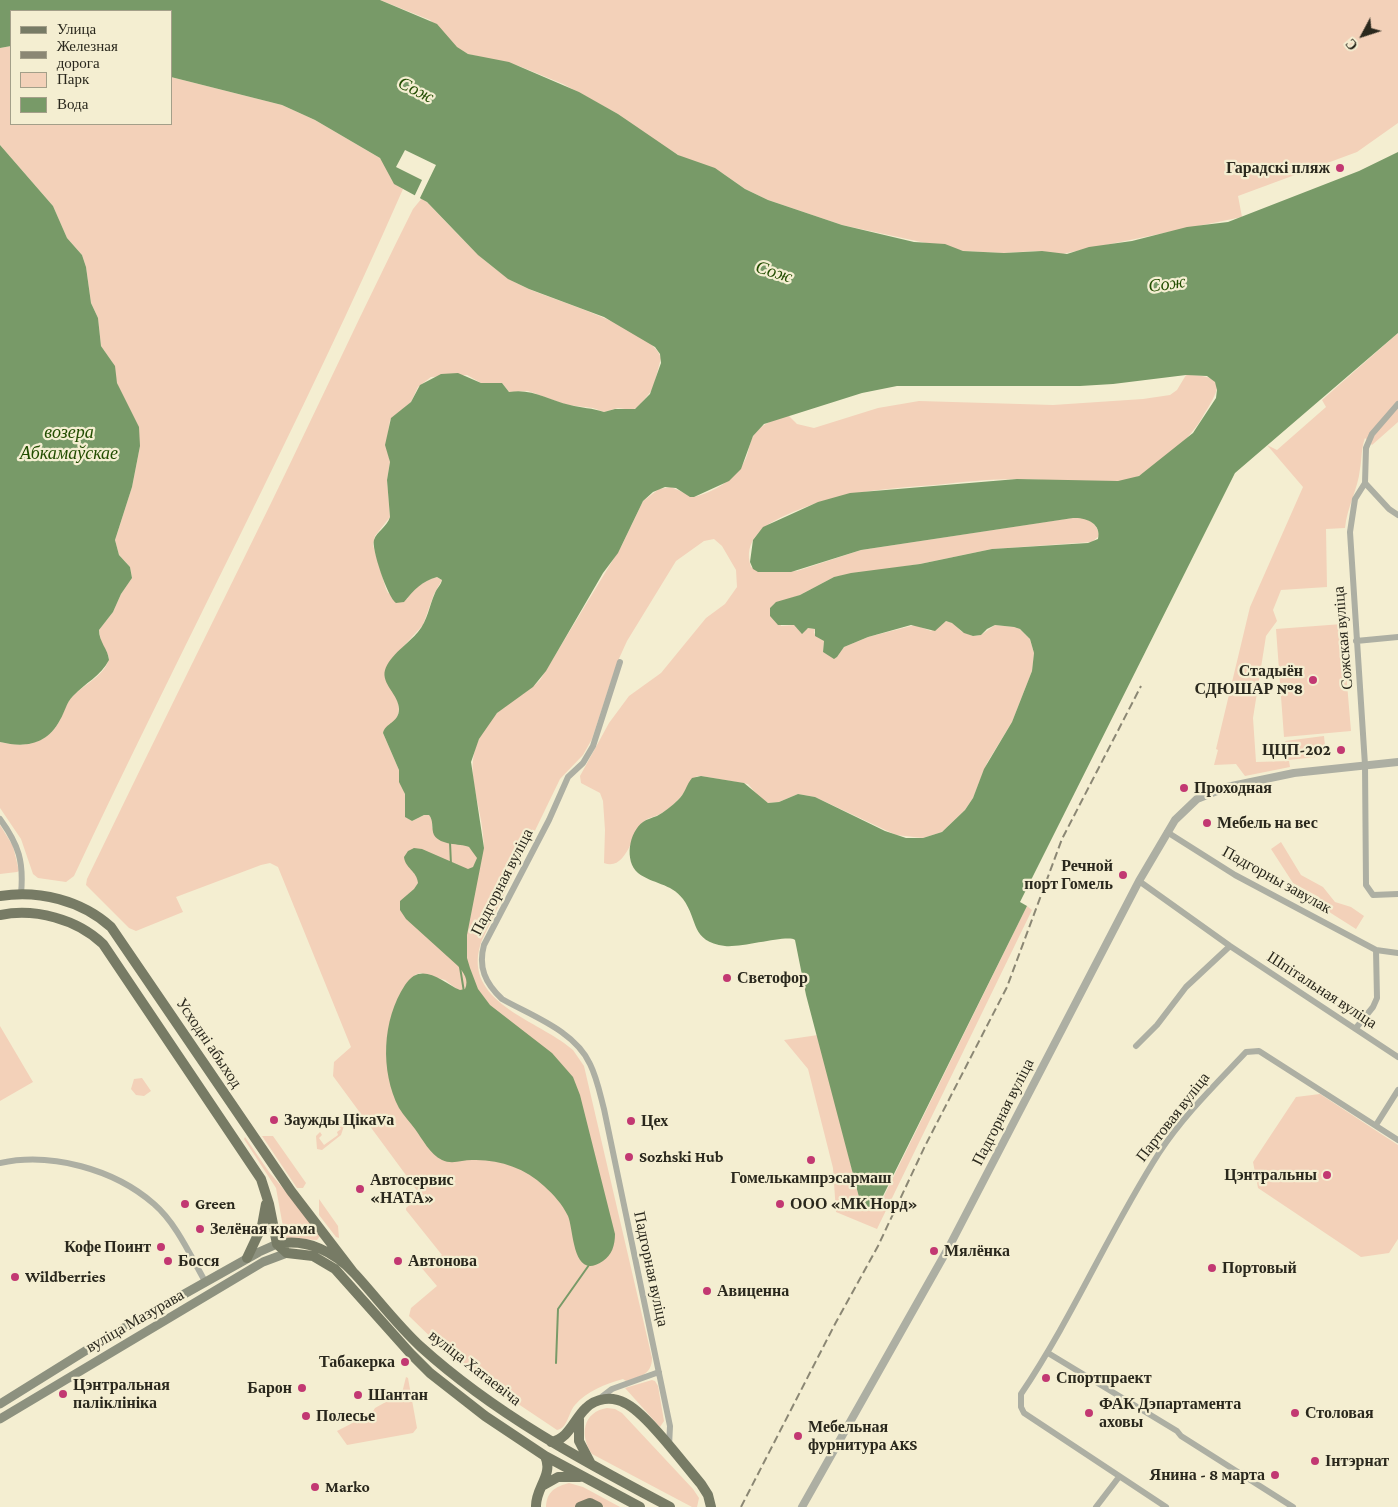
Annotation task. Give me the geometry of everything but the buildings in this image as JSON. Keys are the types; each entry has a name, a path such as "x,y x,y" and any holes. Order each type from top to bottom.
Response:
{"main road":[{"name":"Усходні абыход","path":"0,896 22,894 70,902 86,908 111,927 291,1191 353,1272"},
{"name":"Усходні абыход","path":"0,915 19,913 49,916 79,926 92,934 114,957 258,1174 266,1193 277,1244"},
{"path":"227,1127 241,1118"},
{"path":"248,1258 262,1226 266,1193"},
{"name":"вуліца Хатаевіча","path":"277,1244 298,1242 318,1247 334,1256 353,1272 389,1314 421,1346 492,1404 551,1442 670,1507"},
{"path":"277,1244 287,1253"},
{"name":"вуліца Мазурава","path":"0,1404 106,1338 248,1258 277,1244"},
{"name":"вуліца Хатаевіча","path":"287,1253 313,1256 335,1269 393,1336 430,1373 485,1416 545,1456 640,1507"},
{"name":"вуліца Мазурава","path":"0,1419 263,1262 287,1253"},
{"path":"206,1283 212,1294"},
{"path":"551,1442 565,1435 579,1416 597,1400 614,1399 628,1404 669,1446 701,1484 708,1495 711,1507"},
{"path":"579,1416 579,1441 591,1465"},
{"path":"536,1507 536,1498 548,1469 545,1456"},
{"path":"542,1487 558,1477 569,1475 585,1478"},
{"path":"580,1507 590,1503 598,1507"}],"street":[{"name":"Сожская вуліца","path":"1398,404 1372,434 1365,457 1365,483 1355,499 1350,532 1365,765 1366,885 1372,895 1398,894"},
{"path":"1365,483 1388,509 1398,515"},
{"path":"1356,641 1398,637"},
{"name":"Падгорная вуліца","path":"620,662 593,746 583,763 568,777 549,820 484,945 480,959 486,980 502,999 562,1033 580,1048 590,1064 604,1109 659,1372 670,1426 669,1446"},
{"name":"Падгорная вуліца","path":"802,1507 950,1246 1139,882 1167,832 1185,809 1209,793 1277,776 1398,762"},
{"path":"0,819 13,839 23,864 22,894"},
{"name":"Падгорны завулак","path":"1167,832 1235,875 1376,950 1398,953"},
{"name":"Шпітальная вуліца","path":"1139,882 1230,946 1398,1057"},
{"path":"1136,1046 1157,1025 1186,987 1230,946"},
{"path":"1356,1028 1373,1007 1377,998 1376,950"},
{"name":"Партовая вуліца","path":"1119,1477 1024,1413 1021,1407 1021,1394 1048,1353 1104,1248 1161,1151 1202,1099 1246,1052 1259,1051 1398,1140"},
{"path":"1376,1125 1398,1090"},
{"path":"0,1163 27,1160 65,1163 103,1174 126,1186 158,1208 176,1232 206,1283"},
{"path":"1048,1353 1177,1431 1181,1436 1293,1507"},
{"path":"597,1400 612,1389 659,1372"},
{"path":"1096,1507 1119,1477 1166,1507"},
{"path":"1276,1507 1281,1500"}],"green space":[{"path":"380,0 1398,0 1398,123 1357,152 1238,196 1242,217 1062,254 1036,251 1004,253 963,251 842,225 768,200 745,189 722,173 688,161 654,140 618,114 563,84 519,66 468,54 457,48 430,20"},
{"path":"10,46 10,125 172,125 172,77 282,105 315,120 380,158 384,162 393,182 403,189 283,448 74,876 66,882 38,878 33,874 21,839 0,808 0,742 26,744 42,739 49,734 55,728 71,699 100,674 107,663 109,657 101,642 99,630 113,612 121,594 132,578 130,567 119,555 115,540 132,487 140,446 117,383 112,362 101,346 98,318 91,303 86,267 82,255 67,238 53,206 0,145 0,48"},
{"path":"422,198 474,251 505,276 529,289 581,308 623,327 654,347 661,358 653,389 638,407 632,410 618,408 604,412 593,408 567,405 528,391 509,392 502,383 481,383 467,375 431,377 418,387 411,402 390,420 386,445 390,462 387,480 390,517 375,536 373,545 386,589 388,593 407,599 424,582 437,577 442,580 434,594 423,625 390,661 385,671 396,695 399,708 396,720 383,733 399,770 399,778 405,794 406,817 412,821 424,815 429,815 432,819 432,828 469,847 476,854 484,848 473,778 473,763 476,747 483,731 502,708 540,680 622,545 643,501 659,489 671,487 694,497 709,492 723,484 740,468 746,458 752,438 757,431 767,423 788,415 797,424 814,428 878,408 919,401 1053,405 1143,399 1170,395 1177,390 1186,375 1210,378 1215,381 1217,386 1213,400 1202,418 1179,446 1149,471 1128,480 1102,483 1031,479 976,481 858,493 822,502 784,516 762,529 752,542 749,558 751,567 761,572 797,571 861,550 1078,517 1089,520 1097,528 1099,536 1092,542 992,549 920,564 834,577 800,595 773,605 781,626 794,625 801,632 808,628 815,629 814,633 824,641 823,652 836,658 844,647 868,637 915,625 931,631 946,621 953,623 961,631 973,636 981,635 995,625 1020,629 1030,639 1034,653 1032,671 1012,722 987,763 973,798 965,810 942,832 923,838 896,835 815,797 798,794 779,802 768,803 758,796 748,784 697,776 672,805 660,814 647,819 642,824 629,848 619,861 612,864 604,863 605,830 603,801 600,793 581,783 580,776 609,723 629,696 661,673 706,618 725,604 737,587 736,570 722,546 714,539 704,541 676,561 627,641 617,663 592,739 583,755 560,779 482,940 478,960 480,977 501,1004 564,1043 573,1050 584,1066 652,1358 650,1368 644,1374 626,1381 623,1379 610,1383 585,1396 575,1405 561,1429 557,1430 469,1371 446,1352 409,1316 411,1308 437,1286 420,1266 424,1264 429,1265 442,1255 406,1210 420,1196 414,1186 333,1076 334,1062 351,1047 278,867 270,863 261,865 176,897 183,912 136,931 129,928 86,885 87,879 110,831 413,209","holes":["420,973 445,980 470,999 387,1054 391,1022 399,1003 415,975"]},
{"path":"1398,333 1398,422 1372,445 1365,438 1359,476 1345,528 1326,529 1327,587 1281,590 1273,610 1277,621 1266,636 1253,718 1256,762 1289,761 1290,767 1245,776 1236,764 1214,765 1218,750 1216,749 1250,607 1303,487 1267,445 1277,450 1326,407 1322,400"},
{"name":"Стадыён СДЮШАР №8","path":"1342,624 1351,731 1284,737 1276,629"},
{"path":"1324,736 1326,756 1288,760 1285,741"},
{"path":"0,825 13,846 19,871 17,872 0,874"},
{"path":"1281,842 1301,875 1323,887 1335,902 1351,907 1364,916 1356,929 1326,910 1319,897 1293,883 1271,849"},
{"path":"1027,906 1032,910 877,1229 836,1212 833,1168 808,1069 784,1040 818,1035 859,1197 881,1202"},
{"path":"0,1026 33,1082 0,1101"},
{"path":"142,1078 151,1091 144,1096 136,1095 131,1089 134,1079"},
{"name":"Цэнтральны","path":"1320,1094 1398,1145 1398,1239 1389,1253 1361,1257 1258,1188 1253,1162 1296,1097"},
{"path":"339,1119 344,1126 341,1135 322,1150 317,1149 316,1136 320,1132 322,1135 319,1138 324,1145 338,1135 337,1132 341,1129 336,1122"},
{"path":"262,1136 273,1136 306,1183 303,1188 297,1188"},
{"path":"245,1137 269,1172 318,1229 320,1236 317,1240 285,1238 276,1188 244,1139"},
{"path":"319,1199 338,1226 339,1238 336,1237 319,1215"},
{"path":"406,1377 408,1378 417,1428 413,1433 347,1445 337,1431 372,1413 375,1408 402,1393"},
{"path":"652,1380 658,1386 664,1421 660,1427 625,1388"},
{"path":"607,1408 615,1409 622,1413 693,1489 699,1498 697,1507 692,1507 592,1454 585,1439 586,1425 588,1419 593,1414"},
{"path":"569,1483 583,1487 620,1507 604,1507 597,1503 575,1507 546,1507 550,1493 560,1486"}],"water":[{"name":"Сож","path":"0,0 380,0 437,24 457,47 468,54 509,62 579,92 618,114 678,155 715,168 745,189 768,200 842,225 914,242 945,244 963,251 1004,253 1042,251 1067,254 1089,247 1132,241 1187,227 1228,222 1359,171 1398,152 1398,333 1235,473 1020,902 1027,906 877,1208 866,1207 859,1197 806,995 795,940 784,939 725,946 706,940 697,929 688,907 678,894 643,877 634,868 631,861 630,847 634,832 643,822 671,807 680,798 692,778 701,776 744,783 768,803 779,802 798,794 815,797 885,831 906,838 923,838 942,832 965,810 973,798 984,769 1012,722 1032,671 1034,653 1030,639 1020,629 995,625 981,635 973,636 964,633 952,623 946,621 935,631 911,625 868,637 844,647 834,659 823,652 824,641 815,636 815,629 808,628 802,634 794,625 778,625 770,616 770,608 776,602 800,595 834,577 851,573 920,564 992,549 1088,543 1098,539 1099,533 1092,522 1073,518 861,550 791,572 758,572 753,569 750,562 753,540 763,527 818,502 850,493 1017,479 1118,481 1139,476 1193,433 1216,398 1215,382 1207,376 1186,375 1080,386 897,386 862,393 764,424 753,436 741,469 729,481 694,497 690,497 676,488 665,487 653,492 643,501 618,553 603,573 546,671 533,687 497,713 479,739 471,762 484,848 467,935 467,958 478,989 490,1005 552,1053 573,1077 580,1095 615,1234 609,1256 593,1266 585,1265 576,1252 568,1216 558,1200 544,1186 529,1174 502,1163 482,1160 450,1162 442,1160 427,1146 401,1111 393,1094 386,1062 386,1046 392,1014 397,999 405,985 411,978 425,973 439,978 460,990 465,989 466,983 464,974 458,966 406,919 400,910 400,901 418,883 416,875 406,864 404,857 408,851 414,848 422,849 468,869 473,867 477,858 469,847 446,843 437,839 434,835 429,815 424,815 412,821 405,817 405,794 399,782 399,770 383,733 386,727 397,717 399,709 384,675 391,659 421,627 442,580 437,577 427,581 404,602 396,603 381,573 375,553 374,540 387,524 390,517 387,480 390,462 385,445 391,418 411,402 420,385 441,374 458,373 481,383 502,383 509,392 533,393 574,406 604,412 615,409 635,409 650,394 661,363 660,354 655,347 604,317 529,289 508,279 478,255 427,202 394,184 380,158 315,120 282,105 172,77 172,10 10,10 10,46 0,48"},
{"name":"возера Абкамаўскае","path":"0,145 53,206 67,238 82,255 86,267 91,303 98,318 101,346 115,366 117,383 139,427 140,446 132,487 115,540 119,555 130,567 132,578 121,594 113,612 99,630 100,638 109,660 102,671 71,699 60,720 49,735 34,743 18,745 0,742"}],"pier":[{"path":"405,150 436,165 419,200 414,197 422,180 396,167"}],"waterway":[{"path":"450,842 451,865"},
{"path":"460,967 464,992"},
{"path":"556,1363 558,1309 589,1265"}],"railway":[{"path":"741,1507 835,1324 878,1246 925,1146 1007,987 1062,839 1141,686"}],"place":[{"name":"Гарадскі пляж","path":"1340,168"},
{"name":"Стадыён СДЮШАР №8","path":"1313,680"},
{"name":"ЦЦП-202","path":"1341,750"},
{"name":"Проходная","path":"1184,788"},
{"name":"Мебель на вес","path":"1207,823"},
{"name":"Речной порт Гомель","path":"1123,875"},
{"name":"Светофор","path":"727,978"},
{"name":"Заужды ЦікаVа","path":"274,1120"},
{"name":"Цех","path":"631,1121"},
{"name":"Sozhski Hub","path":"629,1157"},
{"name":"Гомелькампрэсармаш","path":"811,1160"},
{"name":"Цэнтральны","path":"1327,1175"},
{"name":"Автосервис «НАТА»","path":"360,1189"},
{"name":"Green","path":"185,1204"},
{"name":"ООО «МК Норд»","path":"780,1204"},
{"name":"Зелёная крама","path":"200,1229"},
{"name":"Кофе Поинт","path":"161,1247"},
{"name":"Мялёнка","path":"934,1251"},
{"name":"Босся","path":"168,1261"},
{"name":"Автонова","path":"398,1261"},
{"name":"Портовый","path":"1212,1268"},
{"name":"Wildberries","path":"15,1277"},
{"name":"Авиценна","path":"707,1291"},
{"name":"Табакерка","path":"405,1362"},
{"name":"Спортпраект","path":"1046,1378"},
{"name":"Барон","path":"302,1388"},
{"name":"Цэнтральная паліклініка","path":"63,1394"},
{"name":"Шантан","path":"358,1395"},
{"name":"ФАК Дэпартамента аховы","path":"1089,1413"},
{"name":"Столовая","path":"1295,1413"},
{"name":"Полесье","path":"306,1416"},
{"name":"Мебельная фурнитура AKS","path":"798,1436"},
{"name":"Інтэрнат","path":"1315,1461"},
{"name":"Янина - 8 марта","path":"1275,1475"},
{"name":"Marko","path":"315,1487"}]}
